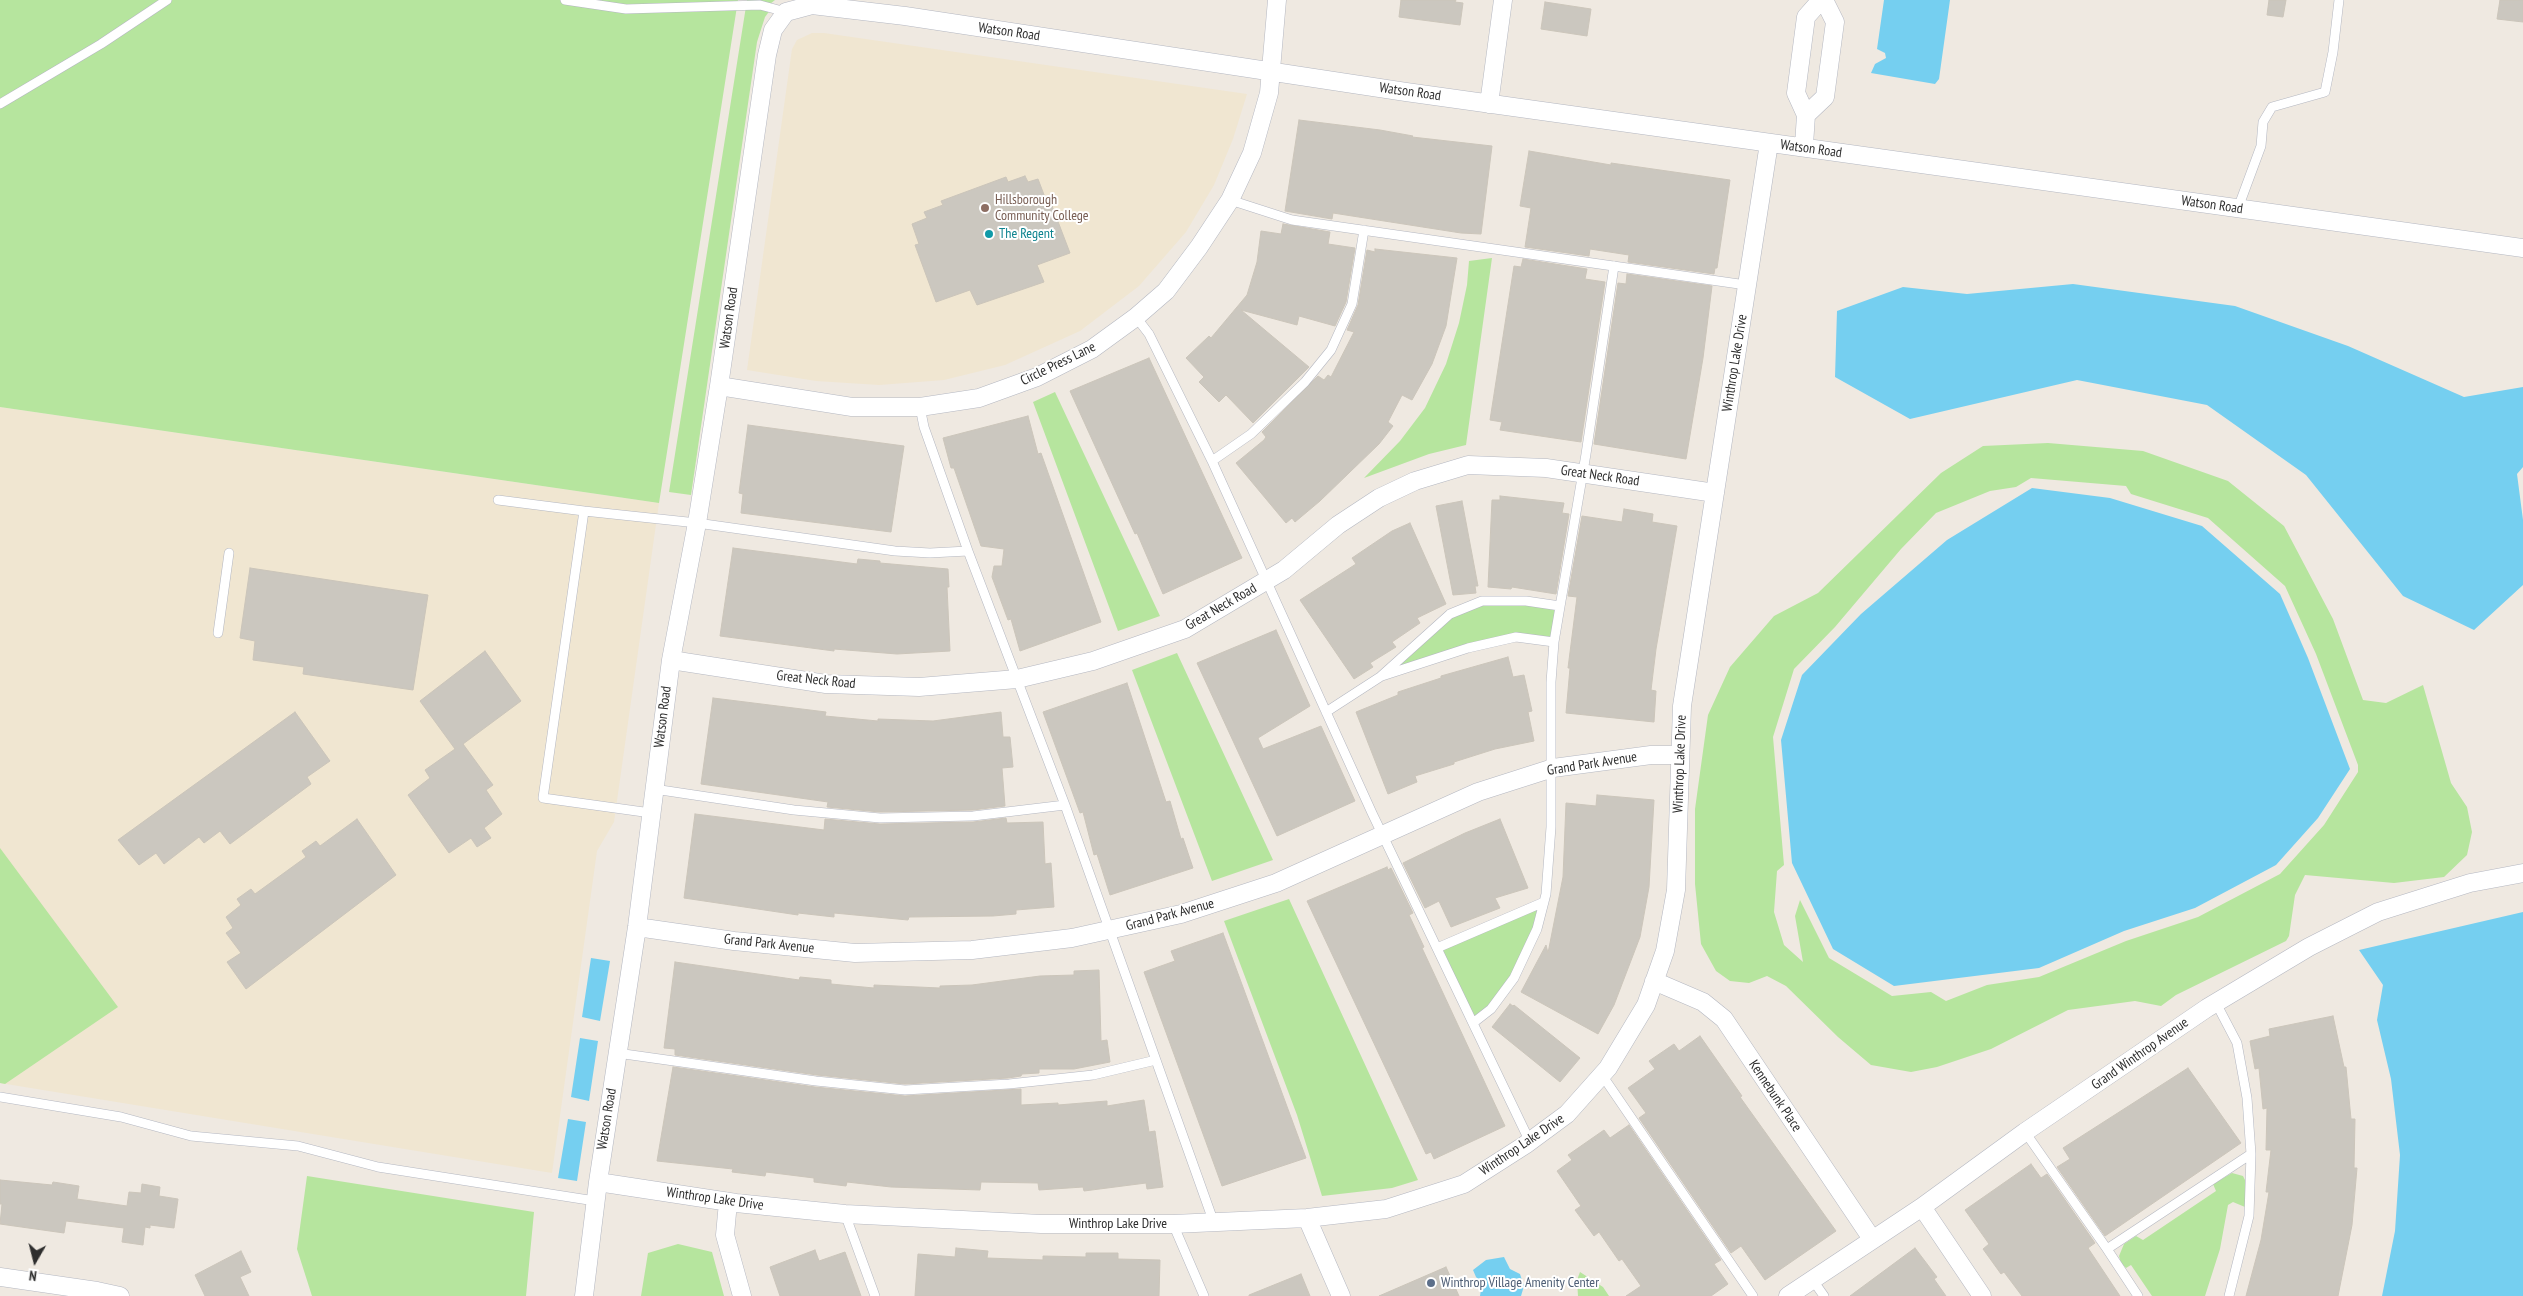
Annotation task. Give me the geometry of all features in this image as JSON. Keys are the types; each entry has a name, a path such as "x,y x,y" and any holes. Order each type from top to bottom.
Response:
{"street":[{"name":"Circle Press Lane","path":"719,386 852,407 920,407 979,398 1037,377 1092,349 1136,317 1166,291 1199,247 1230,200 1252,153 1269,93 1277,0"},
{"path":"1489,104 1503,0"},
{"path":"1804,145 1806,115 1796,93 1806,17 1823,0 1835,22 1825,96 1806,115"},
{"name":"Watson Road","path":"584,1296 595,1201 636,927 671,660 697,523 719,386 767,55 773,30 787,6 812,5 879,13 1489,104 2523,248"},
{"name":"Winthrop Lake Drive","path":"598,1182 728,1202 845,1214 1041,1224 1173,1224 1307,1218 1386,1209 1464,1184 1530,1142 1566,1114 1602,1075 1646,1005 1665,951 1676,890 1682,706 1769,143"},
{"name":"Great Neck Road","path":"671,660 826,684 919,687 1017,679 1093,662 1185,629 1284,570 1338,525 1379,498 1415,481 1468,465 1546,468 1715,493"},
{"name":"Grand Park Avenue","path":"636,927 734,941 855,953 972,950 1072,938 1181,914 1276,883 1478,792 1552,768 1651,755 1680,755"},
{"name":"Grand Winthrop Avenue","path":"1788,1296 1922,1207 2026,1132 2216,1003 2309,947 2378,912 2470,883 2523,873"},
{"name":"Kennebunk Place","path":"1654,981 1703,1002 1724,1019 1872,1239"},
{"path":"728,1202 726,1234 742,1296"},
{"path":"1922,1207 1982,1296"},
{"path":"1307,1218 1341,1296"},
{"path":"0,1277 120,1296"}],"lane":[{"path":"0,104 101,44 167,0"},
{"path":"565,0 626,9 760,5 787,6"},
{"path":"2238,208 2261,146 2263,122 2272,107 2325,92 2332,61 2339,0"},
{"path":"1230,200 1292,220 1746,285"},
{"path":"1212,461 1251,434 1305,382 1331,350 1352,304 1364,230"},
{"path":"1473,1023 1491,1009 1514,978 1537,929 1544,902 1551,836 1550,682 1554,642 1583,473 1614,266"},
{"path":"1136,317 1148,334 1212,461 1382,835 1530,1142"},
{"path":"920,407 924,427 968,550 1065,804 1214,1223"},
{"path":"498,500 697,523 896,551 930,553 968,550"},
{"path":"584,511 542,798 651,813"},
{"path":"218,633 229,553"},
{"path":"1326,712 1380,677 1450,614 1482,601 1526,601 1560,606"},
{"path":"1380,677 1468,648 1516,637 1554,642"},
{"path":"654,789 794,810 880,818 973,816 1065,804"},
{"path":"1437,948 1544,902"},
{"path":"2216,1003 2237,1043 2246,1098 2252,1154 2249,1216 2229,1296"},
{"path":"617,1053 816,1081 905,1090 1009,1084 1093,1075 1156,1060"},
{"path":"1602,1075 1753,1296"},
{"path":"0,1097 121,1117 191,1136 298,1146 378,1167 595,1201"},
{"path":"2026,1132 2138,1296"},
{"path":"2106,1249 2252,1154"},
{"path":"845,1214 875,1296"},
{"path":"1173,1224 1204,1296"},
{"path":"1812,1279 1824,1296"}],"shaded area":[{"name":"Hillsborough Community College","path":"812,33 824,33 1247,94 1233,139 1214,185 1186,232 1139,286 1080,331 1005,365 944,380 879,385 816,381 747,370 792,49 797,40"},
{"path":"0,407 659,503 614,822 597,851 552,1173 0,1083"}],"green space":[{"path":"0,0 738,0 659,503 0,407"},
{"path":"747,0 775,0 770,4 771,9 765,17 757,42 691,495 669,492"},
{"path":"1492,258 1466,445 1429,454 1364,478 1400,441 1425,408 1446,364 1459,323 1467,285 1469,261"},
{"path":"1055,392 1160,616 1118,631 1033,402"},
{"path":"2048,443 2143,451 2228,481 2284,526 2333,619 2363,700 2386,703 2423,685 2451,783 2467,807 2472,832 2467,855 2444,877 2394,883 2305,875 2295,895 2289,936 2286,941 2176,995 2161,1006 2135,1001 2068,1010 1991,1049 1937,1067 1911,1072 1871,1065 1838,1037 1786,986 1767,976 1749,983 1730,981 1716,971 1701,944 1695,884 1695,809 1708,715 1730,667 1774,616 1818,593 1941,473 1983,446","holes":["2031,478 2126,486 2131,494 2208,518 2285,586 2316,654 2358,765 2358,772 2324,825 2280,874 2198,917 2126,941 2039,977 1987,985 1946,1001 1931,992 1892,996 1829,958 1800,900 1795,916 1803,962 1784,945 1774,912 1777,871 1784,865 1773,737 1794,669 1835,627 1901,549 1936,513 1990,491 2016,487"]},
{"path":"1482,601 1560,606 1554,642 1516,637 1380,677 1450,614"},
{"path":"1177,653 1273,860 1212,881 1132,670"},
{"path":"0,848 118,1007 5,1084 0,1083"},
{"path":"1289,899 1418,1180 1392,1188 1322,1196 1297,1115 1224,921"},
{"path":"1544,902 1514,978 1473,1023 1437,948"},
{"path":"2232,1173 2243,1176 2248,1186 2245,1207 2233,1202 2228,1205 2220,1249 2205,1296 2152,1296 2131,1265 2126,1268 2121,1263 2119,1256 2124,1244 2136,1236 2143,1240 2216,1191 2213,1184"},
{"path":"307,1176 534,1212 526,1296 312,1296 297,1249"},
{"path":"678,1244 712,1252 724,1296 641,1296 648,1253"},
{"path":"1580,1272 1603,1287 1609,1296 1578,1296 1577,1280"}],"water":[{"path":"1884,0 1950,0 1939,79 1935,84 1871,73 1875,64 1886,58 1885,53 1877,49"},
{"path":"2073,284 2235,306 2348,346 2464,397 2523,387 2523,467 2517,474 2523,520 2523,585 2474,630 2403,596 2306,475 2207,405 2077,380 1910,419 1835,377 1837,311 1903,287 1967,294"},
{"path":"2032,488 2110,498 2202,526 2280,594 2308,658 2350,769 2318,818 2276,865 2195,908 2124,931 2039,968 1894,986 1833,949 1792,863 1781,740 1802,675 1861,614 1947,540"},
{"path":"2523,912 2523,1296 2382,1296 2395,1231 2400,1155 2391,1079 2377,1020 2383,985 2359,950"},
{"path":"591,958 610,961 600,1021 582,1017"},
{"path":"580,1038 598,1041 589,1101 571,1097"},
{"path":"568,1119 586,1122 577,1181 558,1178"},
{"path":"1504,1257 1510,1269 1520,1274 1524,1286 1521,1296 1480,1296 1482,1283 1476,1277 1473,1270 1486,1260"}],"building":[{"path":"1401,0 1456,0 1455,2 1463,3 1460,25 1399,17"},
{"path":"2269,0 2286,0 2283,17 2267,15"},
{"path":"2500,0 2523,0 2523,22 2497,19"},
{"path":"1545,2 1591,9 1587,36 1541,29"},
{"path":"1299,120 1380,130 1412,137 1492,146 1481,234 1461,233 1333,213 1332,219 1285,211"},
{"path":"1529,151 1611,165 1611,163 1730,180 1717,268 1715,268 1714,274 1628,262 1629,255 1590,249 1589,256 1525,247 1531,208 1520,206"},
{"name":"The Regent","path":"1025,176 1028,182 1038,179 1046,200 1049,198 1070,253 1037,265 1044,282 977,305 970,290 936,302 915,245 919,244 912,224 927,218 924,212 943,205 941,201 1006,177 1008,182"},
{"path":"1283,224 1330,232 1328,244 1355,248 1346,302 1335,326 1299,316 1297,325 1241,310 1309,367 1253,423 1226,395 1219,402 1199,382 1204,377 1186,358 1209,336 1211,338 1247,295 1257,262 1261,231 1281,234"},
{"path":"1375,249 1457,258 1446,326 1432,364 1412,400 1402,395 1388,422 1393,426 1379,444 1320,501 1295,522 1292,518 1286,523 1236,463 1264,440 1266,437 1262,432 1318,376 1324,380 1328,375 1331,377 1354,332 1347,330 1358,305 1367,250 1375,252"},
{"path":"1523,259 1587,269 1585,279 1605,282 1581,442 1500,430 1502,422 1490,420 1514,266 1521,267"},
{"path":"1627,274 1712,286 1703,358 1686,459 1594,444 1618,283 1626,284"},
{"path":"1149,358 1242,558 1163,594 1137,533 1135,534 1070,391"},
{"path":"1028,416 1038,454 1041,453 1101,622 1020,651 1011,619 1008,620 992,577 994,566 1002,566 1004,549 981,546 954,468 951,468 943,438"},
{"path":"748,425 904,446 891,532 741,513 743,494 739,493"},
{"path":"1500,496 1564,503 1562,513 1569,514 1556,594 1512,587 1511,589 1488,587 1492,500 1500,500"},
{"path":"1462,501 1478,586 1475,586 1476,593 1453,595 1436,506"},
{"path":"1624,509 1653,514 1652,522 1677,526 1651,690 1656,691 1654,722 1566,713 1570,668 1568,668 1577,597 1568,596 1582,516 1622,522"},
{"path":"1410,523 1446,604 1417,618 1420,623 1392,642 1396,647 1370,663 1373,667 1354,679 1300,600 1356,564 1352,558 1392,531"},
{"path":"733,548 857,564 858,559 880,561 880,563 948,569 950,651 897,654 834,649 834,651 720,636"},
{"path":"250,568 428,595 413,690 303,674 304,667 253,660 255,641 240,638"},
{"path":"1276,630 1310,706 1258,738 1263,749 1321,726 1355,801 1277,836 1197,663"},
{"path":"485,651 521,701 463,744 493,785 486,790 502,814 484,828 491,838 477,847 471,838 449,853 408,795 430,778 425,770 455,749 420,701"},
{"path":"1508,657 1513,677 1524,675 1532,711 1528,712 1534,741 1495,749 1415,776 1417,782 1388,794 1356,712 1398,695 1398,692 1441,678 1441,676"},
{"path":"1127,683 1166,802 1170,801 1181,839 1183,838 1193,868 1110,895 1097,854 1094,855 1083,812 1080,813 1043,712"},
{"path":"713,698 826,712 825,716 878,721 878,719 933,721 1001,712 1003,737 1010,737 1013,767 1002,768 1005,806 973,810 880,812 827,807 828,802 701,784"},
{"path":"295,712 330,761 307,777 311,784 230,844 220,831 204,843 199,837 164,864 156,853 139,865 118,840"},
{"path":"1597,795 1654,800 1649,887 1640,937 1614,1005 1598,1034 1521,992 1546,945 1548,953 1563,877 1566,803 1596,806"},
{"path":"695,814 824,830 825,819 880,824 973,822 1006,818 1007,823 1043,822 1045,864 1051,863 1054,907 1016,910 1016,914 909,917 908,920 834,913 834,917 798,913 798,915 684,898"},
{"path":"357,819 396,875 246,989 227,962 241,953 226,933 233,928 226,917 241,905 237,899 251,889 255,894 306,857 302,851 316,841 320,846"},
{"path":"1500,819 1528,888 1495,898 1500,908 1451,927 1439,901 1425,908 1403,863 1465,833"},
{"path":"1387,867 1388,870 1391,868 1413,913 1409,915 1424,947 1422,948 1505,1126 1434,1159 1431,1152 1426,1154 1307,901"},
{"path":"1223,933 1306,1158 1222,1186 1144,972 1175,961 1171,951"},
{"path":"675,962 799,980 800,977 831,980 831,984 874,988 874,985 940,988 940,986 972,985 1040,976 1074,975 1074,971 1099,970 1101,1041 1107,1040 1110,1062 1074,1069 1039,1069 1039,1073 1022,1074 1021,1076 1008,1078 905,1084 817,1075 675,1055 675,1049 664,1048"},
{"path":"1510,1004 1514,1005 1580,1058 1560,1082 1492,1027"},
{"path":"2333,1016 2344,1067 2346,1067 2351,1119 2355,1119 2354,1168 2357,1168 2352,1225 2338,1296 2246,1296 2261,1240 2269,1192 2266,1192 2271,1150 2266,1150 2267,1108 2263,1109 2259,1068 2255,1069 2250,1041 2270,1036 2269,1029"},
{"path":"1700,1036 1742,1096 1740,1097 1836,1231 1765,1280 1741,1246 1731,1253 1639,1118 1646,1113 1628,1088 1655,1069 1649,1061 1674,1044 1679,1051"},
{"path":"673,1067 815,1087 905,1096 1021,1089 1021,1105 1058,1103 1058,1105 1107,1101 1107,1106 1144,1100 1149,1132 1155,1131 1163,1187 1147,1189 1146,1183 1084,1191 1083,1187 1039,1190 1038,1183 981,1182 980,1190 891,1187 847,1182 846,1186 814,1182 814,1178 766,1172 765,1176 732,1172 733,1169 657,1161"},
{"path":"2188,1068 2241,1143 2105,1236 2057,1167 2070,1159 2063,1148"},
{"path":"1629,1125 1721,1260 1714,1264 1728,1284 1711,1296 1626,1296 1641,1286 1622,1259 1619,1261 1599,1232 1594,1236 1575,1210 1581,1206 1557,1171 1572,1160 1568,1155 1604,1130 1610,1138"},
{"path":"2031,1164 2041,1178 2047,1174 2095,1243 2088,1248 2120,1296 2022,1296 2004,1272 2001,1274 1983,1249 1989,1244 1965,1210"},
{"path":"0,1180 52,1185 53,1182 79,1186 77,1199 127,1206 129,1192 141,1193 142,1184 160,1187 159,1196 178,1199 174,1228 150,1225 150,1228 145,1227 143,1245 122,1242 124,1228 66,1221 64,1233 0,1224 2,1204 0,1204"},
{"path":"956,1248 988,1251 987,1258 1043,1260 1043,1256 1086,1257 1086,1253 1118,1253 1118,1259 1160,1260 1159,1296 915,1296 918,1254 955,1257"},
{"path":"1915,1248 1937,1277 1934,1279 1946,1296 1850,1296"},
{"path":"815,1250 819,1261 845,1252 861,1296 780,1296 770,1267"},
{"path":"241,1251 251,1272 240,1277 249,1296 205,1296 195,1275"},
{"name":"Winthrop Village Amenity Center","path":"1446,1267 1459,1296 1379,1296"},
{"path":"1301,1274 1310,1296 1249,1296 1249,1295"}],"place":[{"name":"Hillsborough Community College","path":"985,208"},
{"name":"The Regent","path":"989,234"},
{"name":"Winthrop Village Amenity Center","path":"1431,1283"}]}
